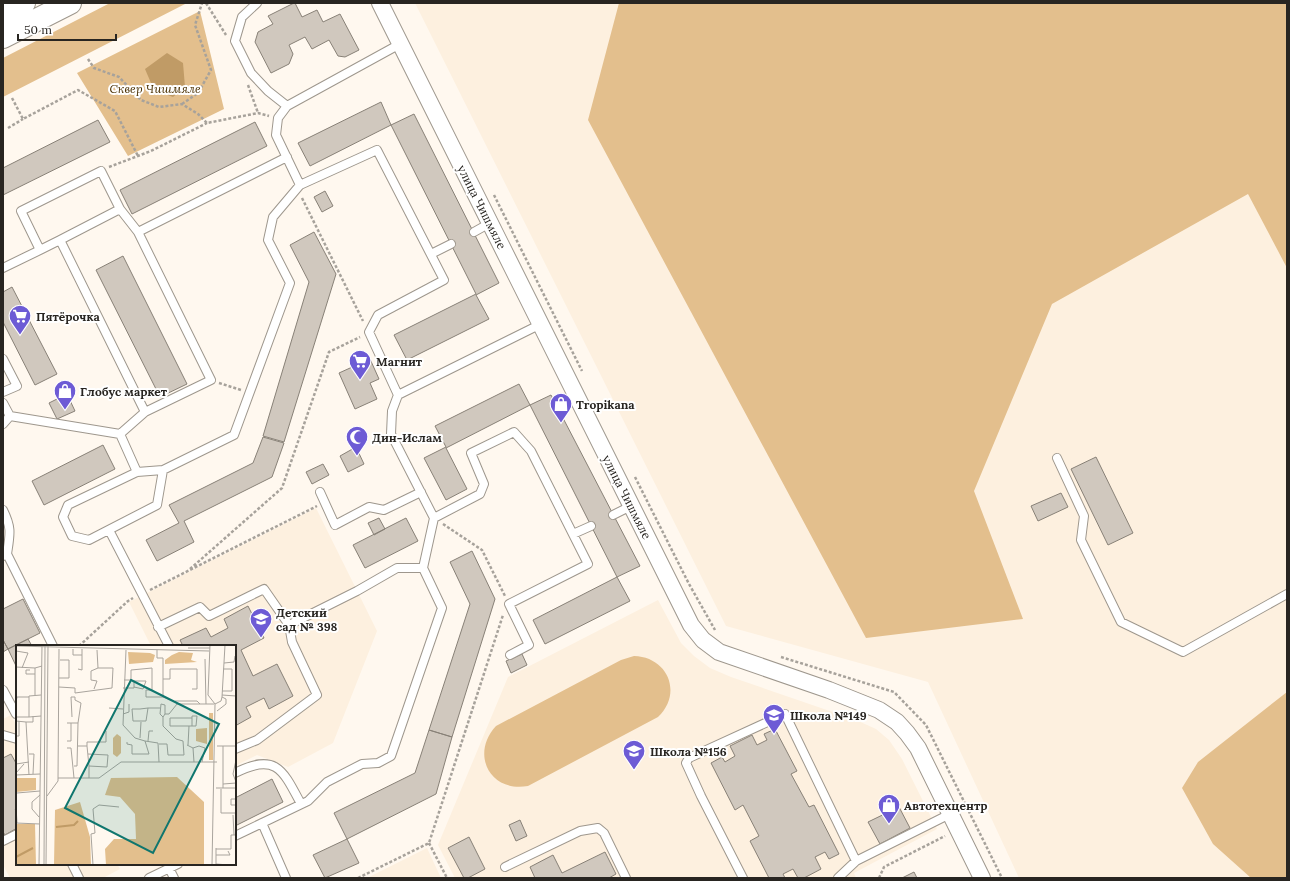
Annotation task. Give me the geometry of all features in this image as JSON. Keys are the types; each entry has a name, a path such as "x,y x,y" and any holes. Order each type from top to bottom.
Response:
{"main road":[{"path":"3,14 24,3"},
{"path":"3,37 70,3"}],"street":[{"name":"улица Чишмяле","path":"380,3 691,625 703,640 719,652 836,693 879,710 897,722 918,748 982,878"}],"lane":[{"path":"257,3 242,17 235,41 251,74 268,91 287,106"},
{"path":"299,187 276,135 278,118 287,106 400,44"},
{"path":"163,470 157,505 89,540 72,536 63,517 68,505 137,472 163,470 234,435 290,283 268,240 273,217 299,187 377,150 444,280 378,315 369,332 398,395"},
{"path":"138,232 287,157"},
{"path":"40,250 21,211 101,170 120,209 138,232 211,380 144,412 120,434"},
{"path":"3,268 120,209"},
{"path":"474,232 490,224"},
{"path":"60,240 144,412"},
{"path":"431,254 451,244"},
{"path":"236,836 308,801 327,782 362,764 378,763 392,756 442,608 423,568 434,518 391,434 392,411 398,395 541,324"},
{"path":"3,360 17,386 3,392"},
{"path":"3,403 10,416"},
{"path":"10,416 120,434"},
{"path":"3,424 10,416"},
{"path":"434,518 480,494 484,484 471,453 514,432 531,451 588,564 509,604 529,645 510,655"},
{"path":"120,434 137,472"},
{"path":"1057,458 1084,516 1081,540 1121,622 1183,652 1287,594"},
{"path":"320,492 335,525 370,507 384,510 421,492"},
{"path":"613,515 632,506"},
{"path":"3,510 9,522 10,536 5,555 52,645"},
{"path":"573,534 591,526"},
{"path":"109,530 168,645"},
{"path":"289,625 357,591 397,568 423,568"},
{"path":"158,627 200,607 209,616 264,589 289,625 292,642 318,695 257,740 236,749"},
{"path":"3,690 16,714"},
{"path":"744,878 701,796 686,762 689,758 785,714 856,861"},
{"path":"3,735 16,740"},
{"path":"236,773 253,765 263,763 278,769 285,775 301,804"},
{"path":"838,878 856,861 950,814"},
{"path":"262,823 286,878"},
{"path":"505,867 580,831 598,828 604,833 626,878"},
{"path":"3,841 16,834"},
{"path":"72,865 79,878"},
{"path":"149,878 176,865"},
{"path":"169,868 174,878"}],"path":[{"path":"88,59 94,68 119,77 141,100 159,107 182,104 198,93 211,70 195,24 202,3"},
{"path":"8,128 78,90 116,111 138,156"},
{"path":"12,98 23,120"},
{"path":"182,104 198,114 207,122"},
{"path":"101,170 151,151 207,122 258,113 278,118"},
{"path":"190,569 282,488 330,352 369,332 299,187"},
{"path":"491,190 584,375"},
{"path":"211,380 249,392"},
{"path":"633,473 689,584 717,633"},
{"path":"80,645 128,601 324,502"},
{"path":"434,518 482,550 509,604 504,612 429,843 446,878"},
{"path":"777,656 894,692 926,725 1002,878"},
{"path":"879,878 884,867 946,836"},
{"path":"358,878 429,843"}],"shaded area":[{"path":"415,3 1287,3 1287,878 1019,878 928,682 726,626"},
{"path":"167,53 183,63 185,87 173,97 154,90 145,69"},
{"name":"Детский сад № 398","path":"316,508 377,631 333,743 288,767 257,755 236,766 236,645 150,645 129,602"},
{"name":"Школа №149","path":"658,600 681,643 694,656 710,668 731,677 856,720 876,729 889,740 902,759 937,829 854,873 856,878 455,878 438,845 508,677"},
{"path":"11,715 16,725 16,865 118,865 120,869 103,878 10,878 3,865 3,719"},
{"path":"427,848 441,878 367,878"}],"green space":[{"path":"110,3 187,3 3,97 3,58"},
{"path":"619,3 1287,3 1287,268 1248,194 1052,304 974,491 1023,619 866,638 588,120"},
{"name":"Сквер Чишмяле","path":"200,11 224,109 128,156 77,73"},
{"path":"634,656 646,658 656,663 663,669 668,678 670,697 666,708 658,717 528,786 515,787 503,784 494,777 488,769 485,759 485,748 488,737 496,726 621,660"},
{"path":"1287,692 1287,878 1251,878 1213,844 1182,788 1198,762"}],"building":[{"path":"294,3 302,17 317,10 323,22 340,14 359,50 345,57 338,56 329,40 312,49 305,37 289,45 293,54 289,64 271,73 255,42 258,32 273,24 268,16"},
{"path":"381,102 391,125 310,166 298,143"},
{"path":"414,114 499,283 476,295 489,319 407,360 394,335 476,294 391,125"},
{"path":"98,120 110,142 3,195 3,168"},
{"path":"255,122 267,146 132,214 120,190"},
{"path":"325,191 333,206 322,212 314,197"},
{"path":"314,232 336,274 284,442 263,436 309,282 290,245"},
{"path":"123,256 187,384 160,397 96,270"},
{"path":"12,287 57,374 35,385 3,322 3,292"},
{"path":"370,359 379,379 370,383 377,399 355,409 339,373"},
{"path":"519,384 530,405 446,448 467,489 446,500 424,458 446,447 435,426"},
{"path":"67,394 75,411 57,419 49,403"},
{"path":"551,395 640,566 617,577 530,405"},
{"path":"263,437 284,443 272,477 184,521 194,542 157,561 146,540 179,523 169,505 253,463"},
{"path":"103,445 115,469 44,505 32,481"},
{"path":"356,447 364,464 348,472 340,456"},
{"path":"1096,457 1133,533 1108,545 1071,469"},
{"path":"323,464 329,475 312,484 306,472"},
{"path":"1061,493 1068,507 1038,521 1031,506"},
{"path":"379,518 385,529 374,535 368,523"},
{"path":"406,518 418,541 365,568 353,545"},
{"path":"472,551 495,599 452,737 429,730 470,604 450,562"},
{"path":"617,577 630,601 545,644 533,620"},
{"path":"23,599 40,633 8,649 3,640 3,609"},
{"path":"248,606 264,638 241,650 253,676 277,664 293,696 269,709 264,698 246,707 251,717 236,725 236,645 182,645 180,640 206,628 211,637 228,628 224,619"},
{"path":"28,639 31,645 16,645"},
{"path":"3,640 8,649 3,652"},
{"path":"16,645 16,666 8,649"},
{"path":"522,654 527,665 511,673 506,661"},
{"path":"775,729 797,771 791,774 809,807 814,805 839,854 829,859 825,852 815,857 821,869 804,878 798,878 793,869 783,874 785,878 769,878 750,841 759,836 743,805 735,810 711,763 722,757 725,762 735,756 730,746 752,735 757,745 767,740 764,734"},
{"path":"429,730 452,737 436,794 347,839 334,813 415,773"},
{"path":"11,754 16,763 16,829 5,835 3,832 3,758"},
{"path":"272,779 283,802 236,826 236,797"},
{"name":"Автотехцентр","path":"899,807 910,828 880,844 868,822"},
{"path":"520,820 527,836 516,841 509,825"},
{"path":"469,837 485,869 468,878 464,878 448,848"},
{"path":"347,839 359,863 325,878 313,855"},
{"path":"605,852 616,874 609,878 535,878 530,867 553,855 562,873"},
{"path":"914,872 917,878 902,878"}],"place":[{"name":"Пятёрочка","path":"20,336"},
{"name":"Магнит","path":"360,380"},
{"name":"Глобус маркет","path":"65,410"},
{"name":"Tropikana","path":"561,424"},
{"name":"Дин-Ислам","path":"357,456"},
{"name":"Детский сад № 398","path":"261,638"},
{"name":"Школа №149","path":"774,734"},
{"name":"Школа №156","path":"634,770"},
{"name":"Автотехцентр","path":"889,824"}]}
